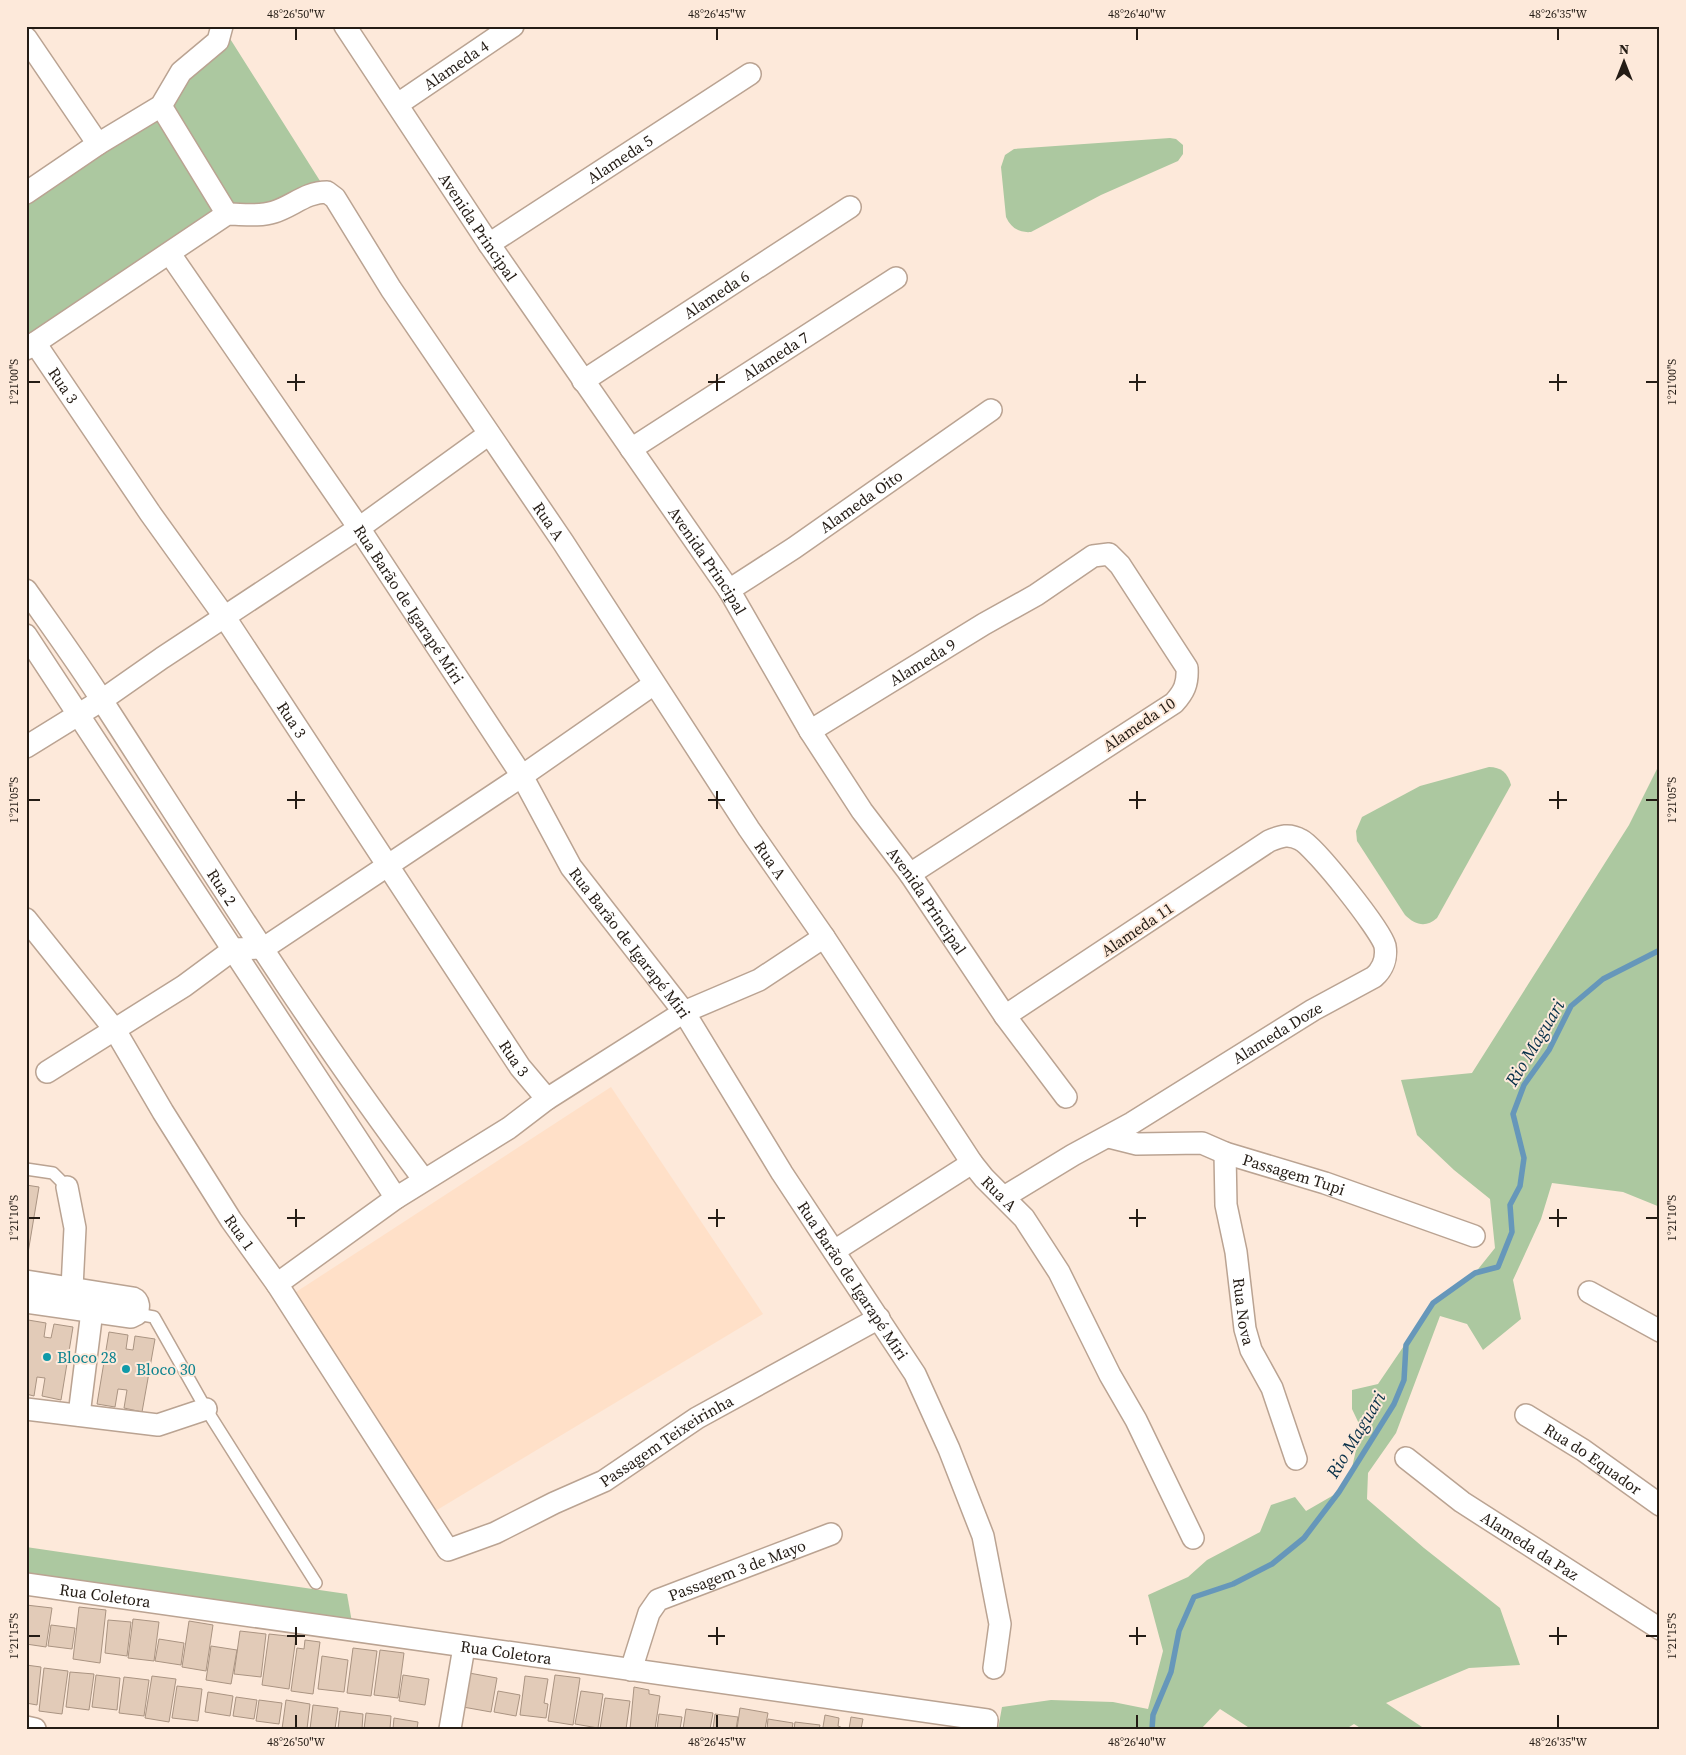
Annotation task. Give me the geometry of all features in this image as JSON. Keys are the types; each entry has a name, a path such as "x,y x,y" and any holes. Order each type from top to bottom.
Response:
{"street":[{"path":"26,193 98,144 161,106 181,72 218,40 222,26"},
{"name":"Avenida Principal","path":"345,26 489,244 729,590 810,731 862,811 910,874 1005,1016 1066,1097"},
{"name":"Alameda 4","path":"398,104 513,26"},
{"path":"26,38 98,144"},
{"name":"Alameda 5","path":"489,244 750,74"},
{"path":"31,346 227,214 161,106"},
{"name":"Rua A","path":"227,214 261,215 275,212 315,192 327,192 335,198 391,289 563,542 749,829 824,937 972,1163 1024,1218 1059,1272 1110,1375 1136,1420 1192,1538"},
{"name":"Alameda 6","path":"583,381 850,208"},
{"name":"Rua Barão de Igarapé Miri","path":"170,254 359,528 522,776 571,867 684,1012 782,1173 916,1374 949,1448 983,1536 1000,1624 994,1668"},
{"name":"Alameda 7","path":"631,449 896,278"},
{"name":"Rua 3","path":"31,346 224,616 520,1067 547,1099"},
{"name":"Alameda Oito","path":"729,590 794,548 992,410"},
{"path":"26,747 102,700 224,616 359,528 489,434"},
{"name":"Alameda 10","path":"910,874 1174,703 1185,688 1187,668 1120,565 1109,554 1094,556 1036,595"},
{"name":"Rua 2","path":"26,590 102,700 197,850 361,1096 424,1180"},
{"name":"Alameda 9","path":"810,731 984,624 1036,595"},
{"name":"Rua 2","path":"26,636 79,714 179,871 234,949 396,1198"},
{"path":"47,1072 184,986 234,949 264,948 522,776 654,684"},
{"name":"Alameda Doze","path":"1004,1197 1080,1151 1109,1137 1313,1010 1382,971 1385,947 1381,936 1309,844 1292,836 1282,835 1268,841"},
{"name":"Alameda 11","path":"1005,1016 1268,841"},
{"name":"Rua 1","path":"26,919 115,1030 163,1112 226,1212 277,1284 448,1550"},
{"path":"277,1284 396,1198 509,1128 547,1099 684,1012 759,980 824,937"},
{"name":"Passagem Tupi","path":"1109,1137 1137,1144 1202,1144 1225,1153 1325,1183 1474,1236"},
{"name":"Rua Nova","path":"1225,1153 1226,1204 1236,1252 1245,1329 1251,1350 1262,1366 1272,1388 1296,1459"},
{"path":"834,1251 972,1163"},
{"path":"61,1293 75,1228 67,1187"},
{"path":"26,1281 61,1293 92,1311 131,1317 137,1314 139,1307 136,1299 61,1293 26,1302"},
{"path":"1590,1292 1660,1331"},
{"path":"79,1415 92,1311"},
{"name":"Passagem Teixeirinha","path":"448,1550 495,1533 554,1503 604,1481 697,1418 879,1318"},
{"path":"26,1409 158,1425 206,1409"},
{"name":"Rua do Equador","path":"1526,1415 1583,1450 1660,1505"},
{"name":"Alameda da Paz","path":"1406,1458 1462,1502 1660,1629"},
{"name":"Passagem 3 de Mayo","path":"631,1670 649,1613 658,1600 831,1534"},
{"name":"Rua Coletora","path":"26,1584 631,1670 987,1725"},
{"path":"450,1729 464,1647"},
{"path":"26,1728 35,1729"}],"lane":[{"path":"26,1169 53,1173 67,1187"},
{"path":"137,1314 154,1317 206,1409 316,1583"}],"shaded area":[{"path":"611,1087 763,1314 432,1513 293,1294"}],"green space":[{"path":"222,26 327,192 227,214 26,349 26,193 161,106"},
{"path":"1176,139 1183,145 1183,154 1178,161 1101,195 1031,232 1023,232 1016,229 1006,217 1001,167 1005,155 1014,149"},
{"path":"1660,763 1660,1207 1623,1192 1552,1183 1541,1219 1513,1280 1521,1319 1483,1350 1467,1324 1440,1316 1396,1433 1368,1473 1367,1499 1424,1548 1500,1608 1520,1665 1469,1668 1386,1703 1425,1729 1362,1729 1354,1724 1346,1729 1251,1729 1220,1709 1201,1729 998,1729 1002,1707 1051,1700 1113,1702 1148,1709 1163,1651 1148,1595 1188,1577 1207,1560 1260,1532 1271,1505 1295,1497 1306,1511 1339,1492 1351,1472 1361,1428 1352,1409 1352,1390 1378,1384 1433,1303 1475,1273 1495,1248 1490,1199 1454,1170 1417,1135 1401,1080 1472,1073 1629,825"},
{"path":"1489,767 1497,768 1503,772 1508,777 1511,785 1437,918 1425,924 1417,923 1405,915 1357,841 1356,831 1362,817 1420,786"},
{"path":"26,1547 347,1594 353,1628 26,1578"}],"building":[{"path":"26,1185 39,1187 27,1259 26,1259"},
{"name":"Bloco 28","path":"28,1320 46,1323 44,1337 51,1338 54,1324 73,1327 61,1400 42,1396 45,1378 37,1377 34,1396 26,1394"},
{"name":"Bloco 30","path":"109,1332 128,1335 126,1349 133,1350 135,1336 155,1339 142,1412 124,1408 127,1390 118,1389 115,1407 97,1404"},
{"path":"26,1605 52,1608 46,1647 26,1644"},
{"path":"79,1607 106,1610 100,1663 73,1659"},
{"path":"133,1619 159,1622 154,1661 128,1658"},
{"path":"108,1620 131,1622 127,1656 105,1653"},
{"path":"189,1621 213,1625 206,1671 182,1667"},
{"path":"51,1625 75,1628 72,1649 48,1646"},
{"path":"240,1631 266,1634 261,1677 234,1674"},
{"path":"269,1634 296,1637 289,1689 262,1685"},
{"path":"159,1639 184,1643 181,1665 155,1661"},
{"path":"305,1640 320,1642 313,1694 291,1691 297,1648 304,1649"},
{"path":"211,1646 237,1650 231,1684 206,1680"},
{"path":"353,1648 377,1651 371,1696 347,1693"},
{"path":"380,1650 404,1653 398,1698 374,1695"},
{"path":"322,1656 348,1660 344,1692 318,1689"},
{"path":"26,1665 41,1667 37,1705 26,1703"},
{"path":"44,1668 68,1671 62,1714 39,1711"},
{"path":"70,1672 94,1674 89,1710 66,1707"},
{"path":"469,1673 497,1678 491,1712 463,1707"},
{"path":"96,1675 120,1678 117,1710 92,1707"},
{"path":"403,1675 429,1679 425,1705 399,1701"},
{"path":"555,1675 580,1678 573,1725 548,1721"},
{"path":"152,1676 176,1679 169,1722 145,1718"},
{"path":"525,1676 548,1679 544,1703 548,1704 546,1718 520,1715"},
{"path":"124,1677 149,1680 144,1716 119,1713"},
{"path":"177,1686 202,1689 198,1721 172,1718"},
{"path":"634,1687 649,1690 649,1694 660,1696 655,1729 630,1729"},
{"path":"498,1691 520,1695 516,1716 494,1712"},
{"path":"581,1691 603,1694 598,1728 575,1724"},
{"path":"208,1692 233,1696 230,1716 205,1712"},
{"path":"236,1697 257,1700 254,1719 233,1716"},
{"path":"605,1698 630,1701 626,1729 600,1729"},
{"path":"259,1700 282,1703 279,1724 256,1721"},
{"path":"286,1700 310,1704 307,1729 282,1729"},
{"path":"313,1705 338,1708 335,1729 310,1729"},
{"path":"740,1708 768,1713 765,1729 737,1729"},
{"path":"686,1709 713,1713 710,1729 683,1729"},
{"path":"340,1711 363,1714 362,1729 338,1729"},
{"path":"366,1713 391,1716 390,1729 364,1729"},
{"path":"659,1714 682,1717 680,1729 657,1729"},
{"path":"715,1714 738,1717 736,1729 713,1729"},
{"path":"825,1715 839,1718 838,1726 845,1729 825,1729 823,1727"},
{"path":"851,1717 863,1719 861,1729 849,1729"},
{"path":"394,1718 418,1722 417,1729 393,1729"},
{"path":"768,1719 793,1723 792,1729 767,1729"},
{"path":"795,1722 820,1725 819,1729 794,1729"}],"waterway":[{"name":"Rio Maguari","path":"1152,1729 1153,1715 1171,1672 1179,1631 1194,1597 1233,1584 1272,1564 1304,1538 1339,1492 1394,1404 1404,1380 1406,1345 1433,1303 1475,1273 1498,1267 1512,1232 1510,1205 1520,1186 1524,1158 1513,1114 1524,1085 1549,1050 1571,1006 1603,979 1660,950"}],"place":[{"name":"Bloco 28","path":"47,1357"},
{"name":"Bloco 30","path":"126,1369"}]}
